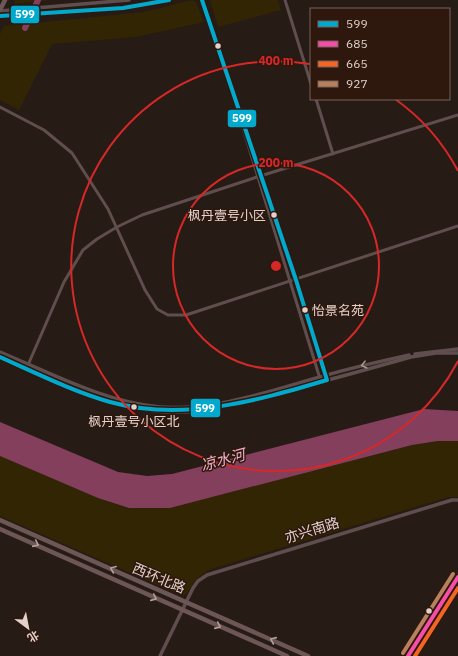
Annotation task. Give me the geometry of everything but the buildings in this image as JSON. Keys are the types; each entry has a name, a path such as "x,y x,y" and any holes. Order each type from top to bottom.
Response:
{"main road":[{"path":"0,10 5,0"},
{"name":"西环北路","path":"0,520 308,656"},
{"name":"西环北路","path":"0,529 287,656"}],"street":[{"path":"0,10 129,0"},
{"path":"0,16 123,8 169,0"},
{"path":"202,0 262,176 327,380"},
{"path":"285,0 310,81"},
{"path":"316,100 333,154"},
{"path":"237,105 237,110 257,177 321,382"},
{"path":"0,108 44,130 72,152 117,227 145,290 157,309 168,315 186,316 458,226"},
{"path":"26,369 64,282 83,250 117,227 142,215 257,177 458,115"},
{"path":"0,352 93,390 124,400 159,406 194,406 234,401 370,363 430,351 458,349"},
{"path":"0,357 84,394 110,402 142,409 194,412 234,406 411,357 436,353 458,353"},
{"name":"亦兴南路","path":"160,656 193,588 198,581 207,575 452,500 458,500"},
{"path":"408,656 458,577"}],"shaded area":[{"path":"15,0 54,0 14,4"},
{"path":"192,0 196,2 204,22 136,37 52,44 19,110 0,100 0,34 4,26 144,12"},
{"path":"210,0 278,0 281,10 218,27"},
{"path":"424,409 458,411 458,441 438,441 412,445 170,508 129,508 98,498 0,456 0,422 118,472 147,476 172,474"},
{"path":"438,441 458,441 458,497 449,497 211,569 197,578 187,593 183,596 0,516 0,456 98,498 129,508 169,508 412,445"}],"waterway":[{"path":"25,28 38,0"}],"transit line":[{"name":"599","path":"0,16 123,8 169,0"},
{"name":"599","path":"0,357 96,398 137,408 165,410 219,406 273,395 327,380 296,280 202,0"},
{"name":"927","path":"403,653 453,574"},
{"name":"685","path":"408,656 458,577"},
{"name":"665","path":"415,656 458,588"}],"place":[{"name":"枫丹壹号小区","path":"274,215"},
{"name":"怡景名苑","path":"305,310"},
{"name":"枫丹壹号小区北","path":"134,407"}],"water label":[{"name":"凉水河","path":"223,460"}]}
